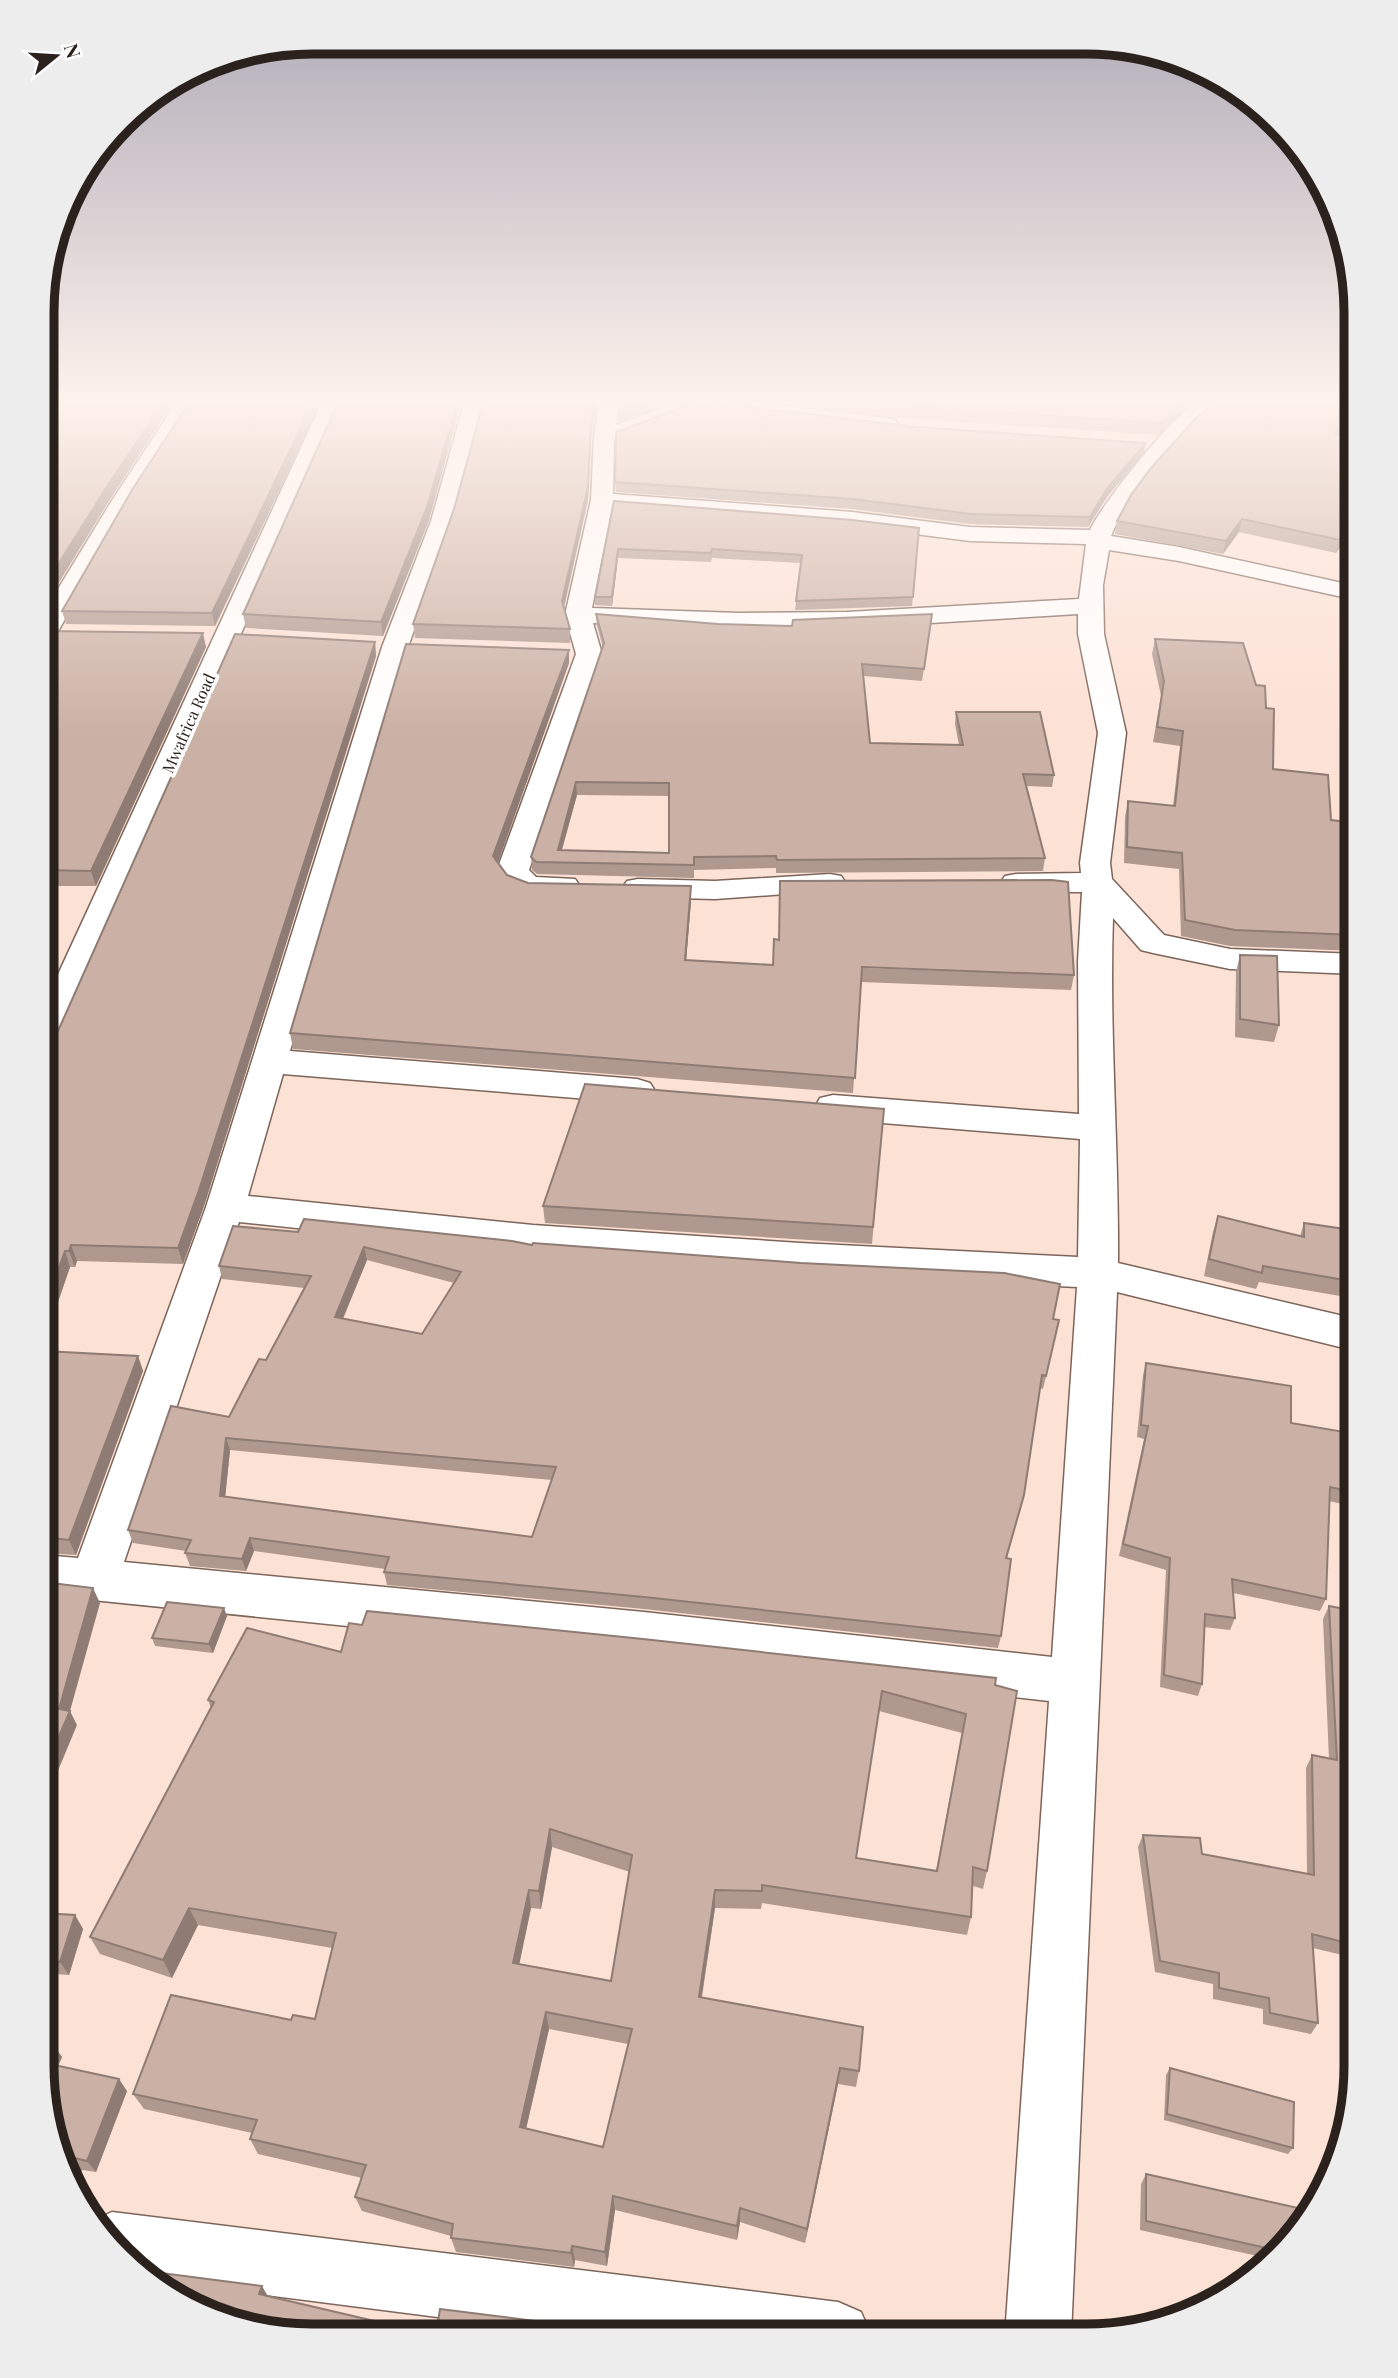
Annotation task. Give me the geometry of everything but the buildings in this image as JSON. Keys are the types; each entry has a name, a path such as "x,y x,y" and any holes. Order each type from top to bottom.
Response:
{"street":[{"path":"54,617 117,511"},
{"name":"Mwafrica Road","path":"54,1021 283,511"},
{"path":"95,1578 225,1207 395,647 445,511"},
{"path":"600,511 578,615 575,654 513,870 516,879 530,886 715,890 780,884 863,883"},
{"path":"746,511 852,519 970,534 1099,539 1344,590"},
{"path":"1039,2324 1098,1273 1099,1128 1095,967 1098,882 1095,863 1112,733 1091,634 1091,585 1099,539 1111,511"},
{"path":"578,615 739,621 847,620 1091,606"},
{"path":"54,634 70,634"},
{"path":"988,883 1098,882 1153,943 1230,959 1344,964"},
{"path":"269,1061 670,1093"},
{"path":"795,1104 1099,1128"},
{"path":"225,1207 546,1240 800,1258 1098,1273 1344,1332"},
{"path":"54,1576 644,1634 1076,1682"},
{"path":"128,2246 750,2324"}]}
